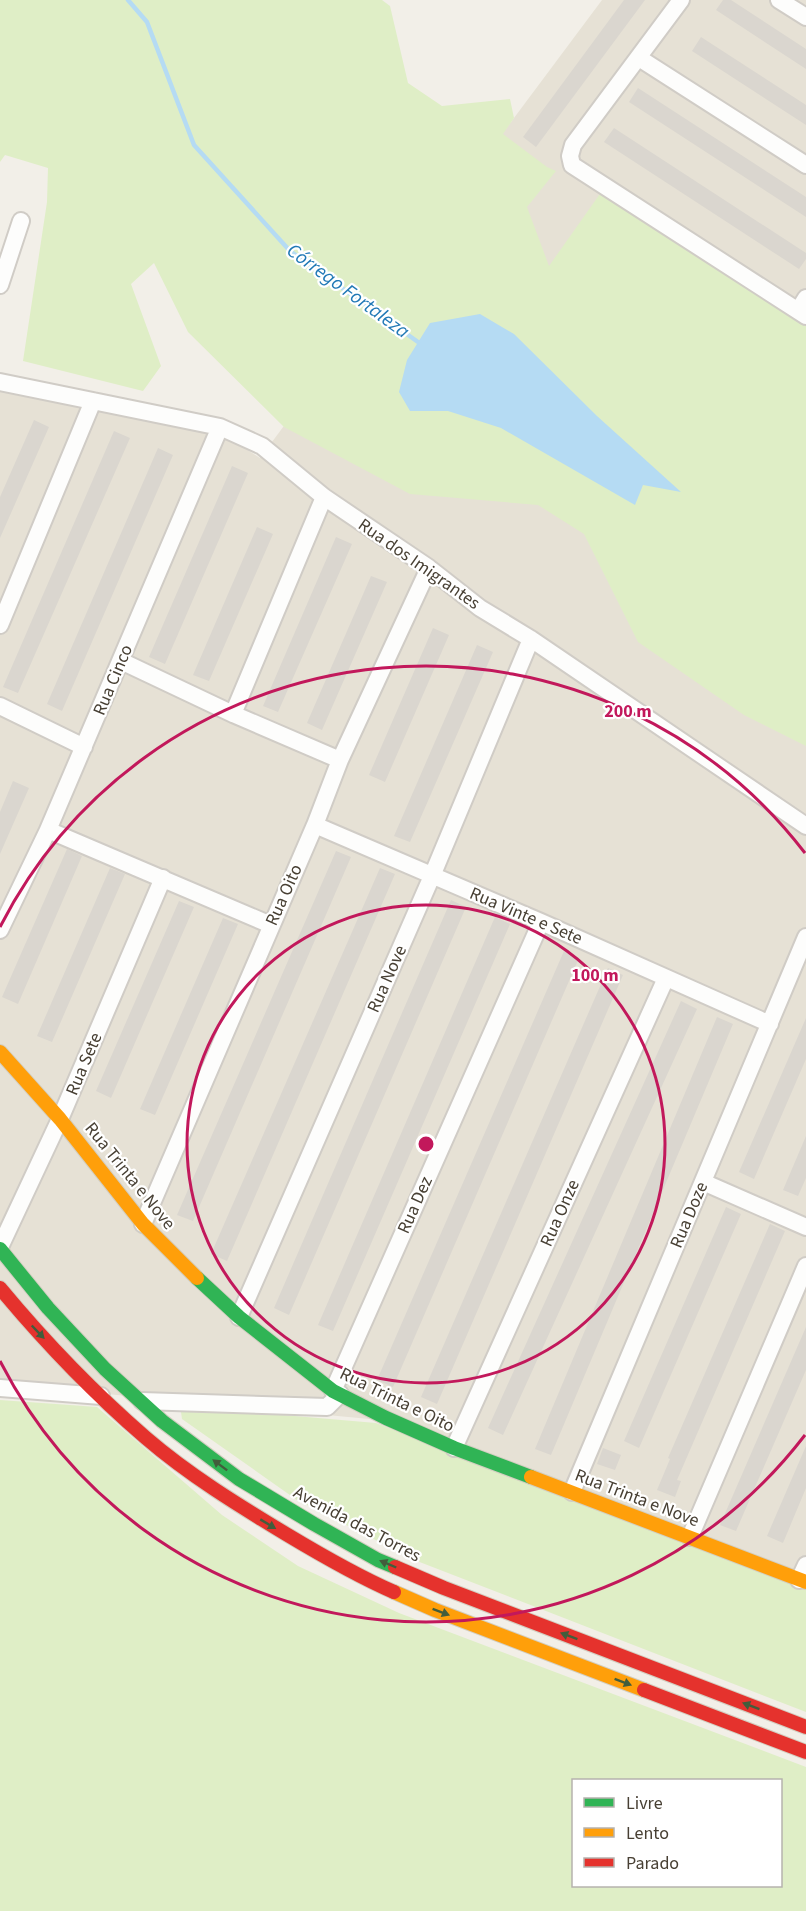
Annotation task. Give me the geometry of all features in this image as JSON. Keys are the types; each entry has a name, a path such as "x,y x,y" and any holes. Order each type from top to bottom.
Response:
{"main road":[{"name":"Rua Trinta e Nove","path":"0,1052 60,1119 143,1224 239,1317"},
{"name":"Avenida das Torres","path":"0,1248 48,1308 105,1369 162,1421 239,1479 378,1560 444,1588 806,1727"},
{"path":"0,1288 30,1324 147,1439 226,1498 302,1544 368,1581 435,1610 806,1752"},
{"name":"Rua Trinta e Oito","path":"239,1317 336,1392 386,1418 454,1448"},
{"name":"Rua Trinta e Nove","path":"454,1448 690,1537 804,1575"}],"street":[{"path":"681,0 573,145 570,156 572,165 803,308"},
{"path":"779,0 806,18"},
{"path":"639,58 806,165"},
{"path":"0,285 21,221"},
{"name":"Rua dos Imigrantes","path":"0,382 220,427 262,446 324,497 429,568 480,608 531,639 806,826"},
{"path":"0,625 93,401"},
{"name":"Rua Cinco","path":"0,930 48,830 220,427"},
{"path":"233,714 324,497"},
{"name":"Rua Oito","path":"143,1224 315,825 340,760 429,568"},
{"name":"Rua Nove","path":"239,1317 432,876 531,639"},
{"path":"121,661 233,714 340,760"},
{"path":"0,706 84,747"},
{"name":"Rua Vinte e Sete","path":"315,825 770,1024"},
{"path":"48,830 271,925"},
{"name":"Rua Sete","path":"0,1248 60,1119 163,878"},
{"name":"Rua Dez","path":"336,1392 541,922"},
{"name":"Rua Doze","path":"572,1492 806,938"},
{"name":"Rua Onze","path":"454,1448 666,978"},
{"path":"703,1182 806,1227"},
{"path":"690,1537 806,1266"},
{"path":"0,1388 101,1396"},
{"path":"142,1401 327,1407 336,1392"}],"shaded area":[{"path":"602,0 806,0 806,1580 390,1421 96,1393 0,1388 0,384 216,430 260,458"}],"green space":[{"path":"0,0 382,0 390,6 408,83 442,106 510,99 514,118 503,134 547,167 556,171 527,207 549,266 602,191 806,325 806,746 744,715 638,642 584,534 538,505 410,494 284,427 188,332 154,263 131,284 161,366 143,391 23,361 47,202 48,168 5,155 0,162"},
{"path":"0,1400 97,1407 222,1515 298,1566 399,1613 806,1767 806,1911 0,1911"},
{"path":"189,1407 376,1423 806,1590 806,1712 417,1561 297,1500 182,1419 181,1412"}],"water":[{"path":"480,314 514,334 597,416 681,492 643,485 635,505 501,428 448,411 410,411 399,392 407,360 430,323"}],"building":[{"path":"624,0 645,0 536,147 523,137"},
{"path":"723,0 731,0 806,49 806,69 716,10"},
{"path":"701,37 806,105 806,125 692,51"},
{"path":"638,88 806,197 806,217 629,102"},
{"path":"614,128 806,253 806,259 799,269 604,142"},
{"path":"34,420 49,427 0,538 0,497"},
{"path":"114,431 130,438 18,693 3,687"},
{"path":"158,448 173,455 62,711 47,704"},
{"path":"232,466 248,473 165,664 149,657"},
{"path":"257,527 273,534 209,681 193,675"},
{"path":"336,537 352,544 278,712 263,706"},
{"path":"371,576 387,582 322,730 307,723"},
{"path":"433,628 449,635 385,782 369,775"},
{"path":"477,645 493,652 410,842 394,836"},
{"path":"13,781 29,788 0,854 0,812"},
{"path":"67,849 82,856 18,1004 2,997"},
{"path":"336,851 351,857 193,1221 177,1215"},
{"path":"110,868 125,874 52,1042 37,1036"},
{"path":"380,868 395,874 227,1261 211,1254"},
{"path":"451,900 466,907 289,1315 274,1308"},
{"path":"179,901 194,907 111,1098 96,1091"},
{"path":"495,917 510,924 333,1331 318,1325"},
{"path":"223,918 238,924 155,1115 140,1109"},
{"path":"564,951 579,958 393,1387 377,1380"},
{"path":"608,968 623,975 437,1404 421,1397"},
{"path":"681,1001 697,1009 503,1435 488,1428"},
{"path":"717,1017 733,1024 551,1455 535,1449"},
{"path":"806,1018 806,1059 754,1179 739,1172"},
{"path":"806,1136 806,1178 798,1196 783,1190"},
{"path":"726,1207 741,1214 639,1448 624,1441"},
{"path":"770,1224 785,1231 677,1480 681,1481 675,1497 657,1490 670,1459 668,1458"},
{"path":"806,1327 806,1370 736,1531 720,1525"},
{"path":"806,1446 806,1488 783,1543 767,1536"},
{"path":"603,1448 621,1455 615,1470 597,1464"}],"waterway":[{"name":"Córrego Fortaleza","path":"128,0 147,22 194,145 290,251 418,342"}],"traffic: fast":[{"path":"0,1249 48,1308 105,1369 162,1421 239,1479 314,1524 395,1567"},
{"path":"197,1278 239,1317 333,1391 386,1418 454,1448 531,1477"}],"traffic: slow":[{"path":"0,1052 60,1119 143,1224 197,1278"},
{"path":"531,1477 806,1582"},
{"path":"394,1592 644,1690"}],"traffic: jam":[{"path":"0,1288 89,1385 162,1452 214,1489 312,1550 394,1592"},
{"path":"395,1567 806,1727"},
{"path":"644,1690 806,1752"}]}
